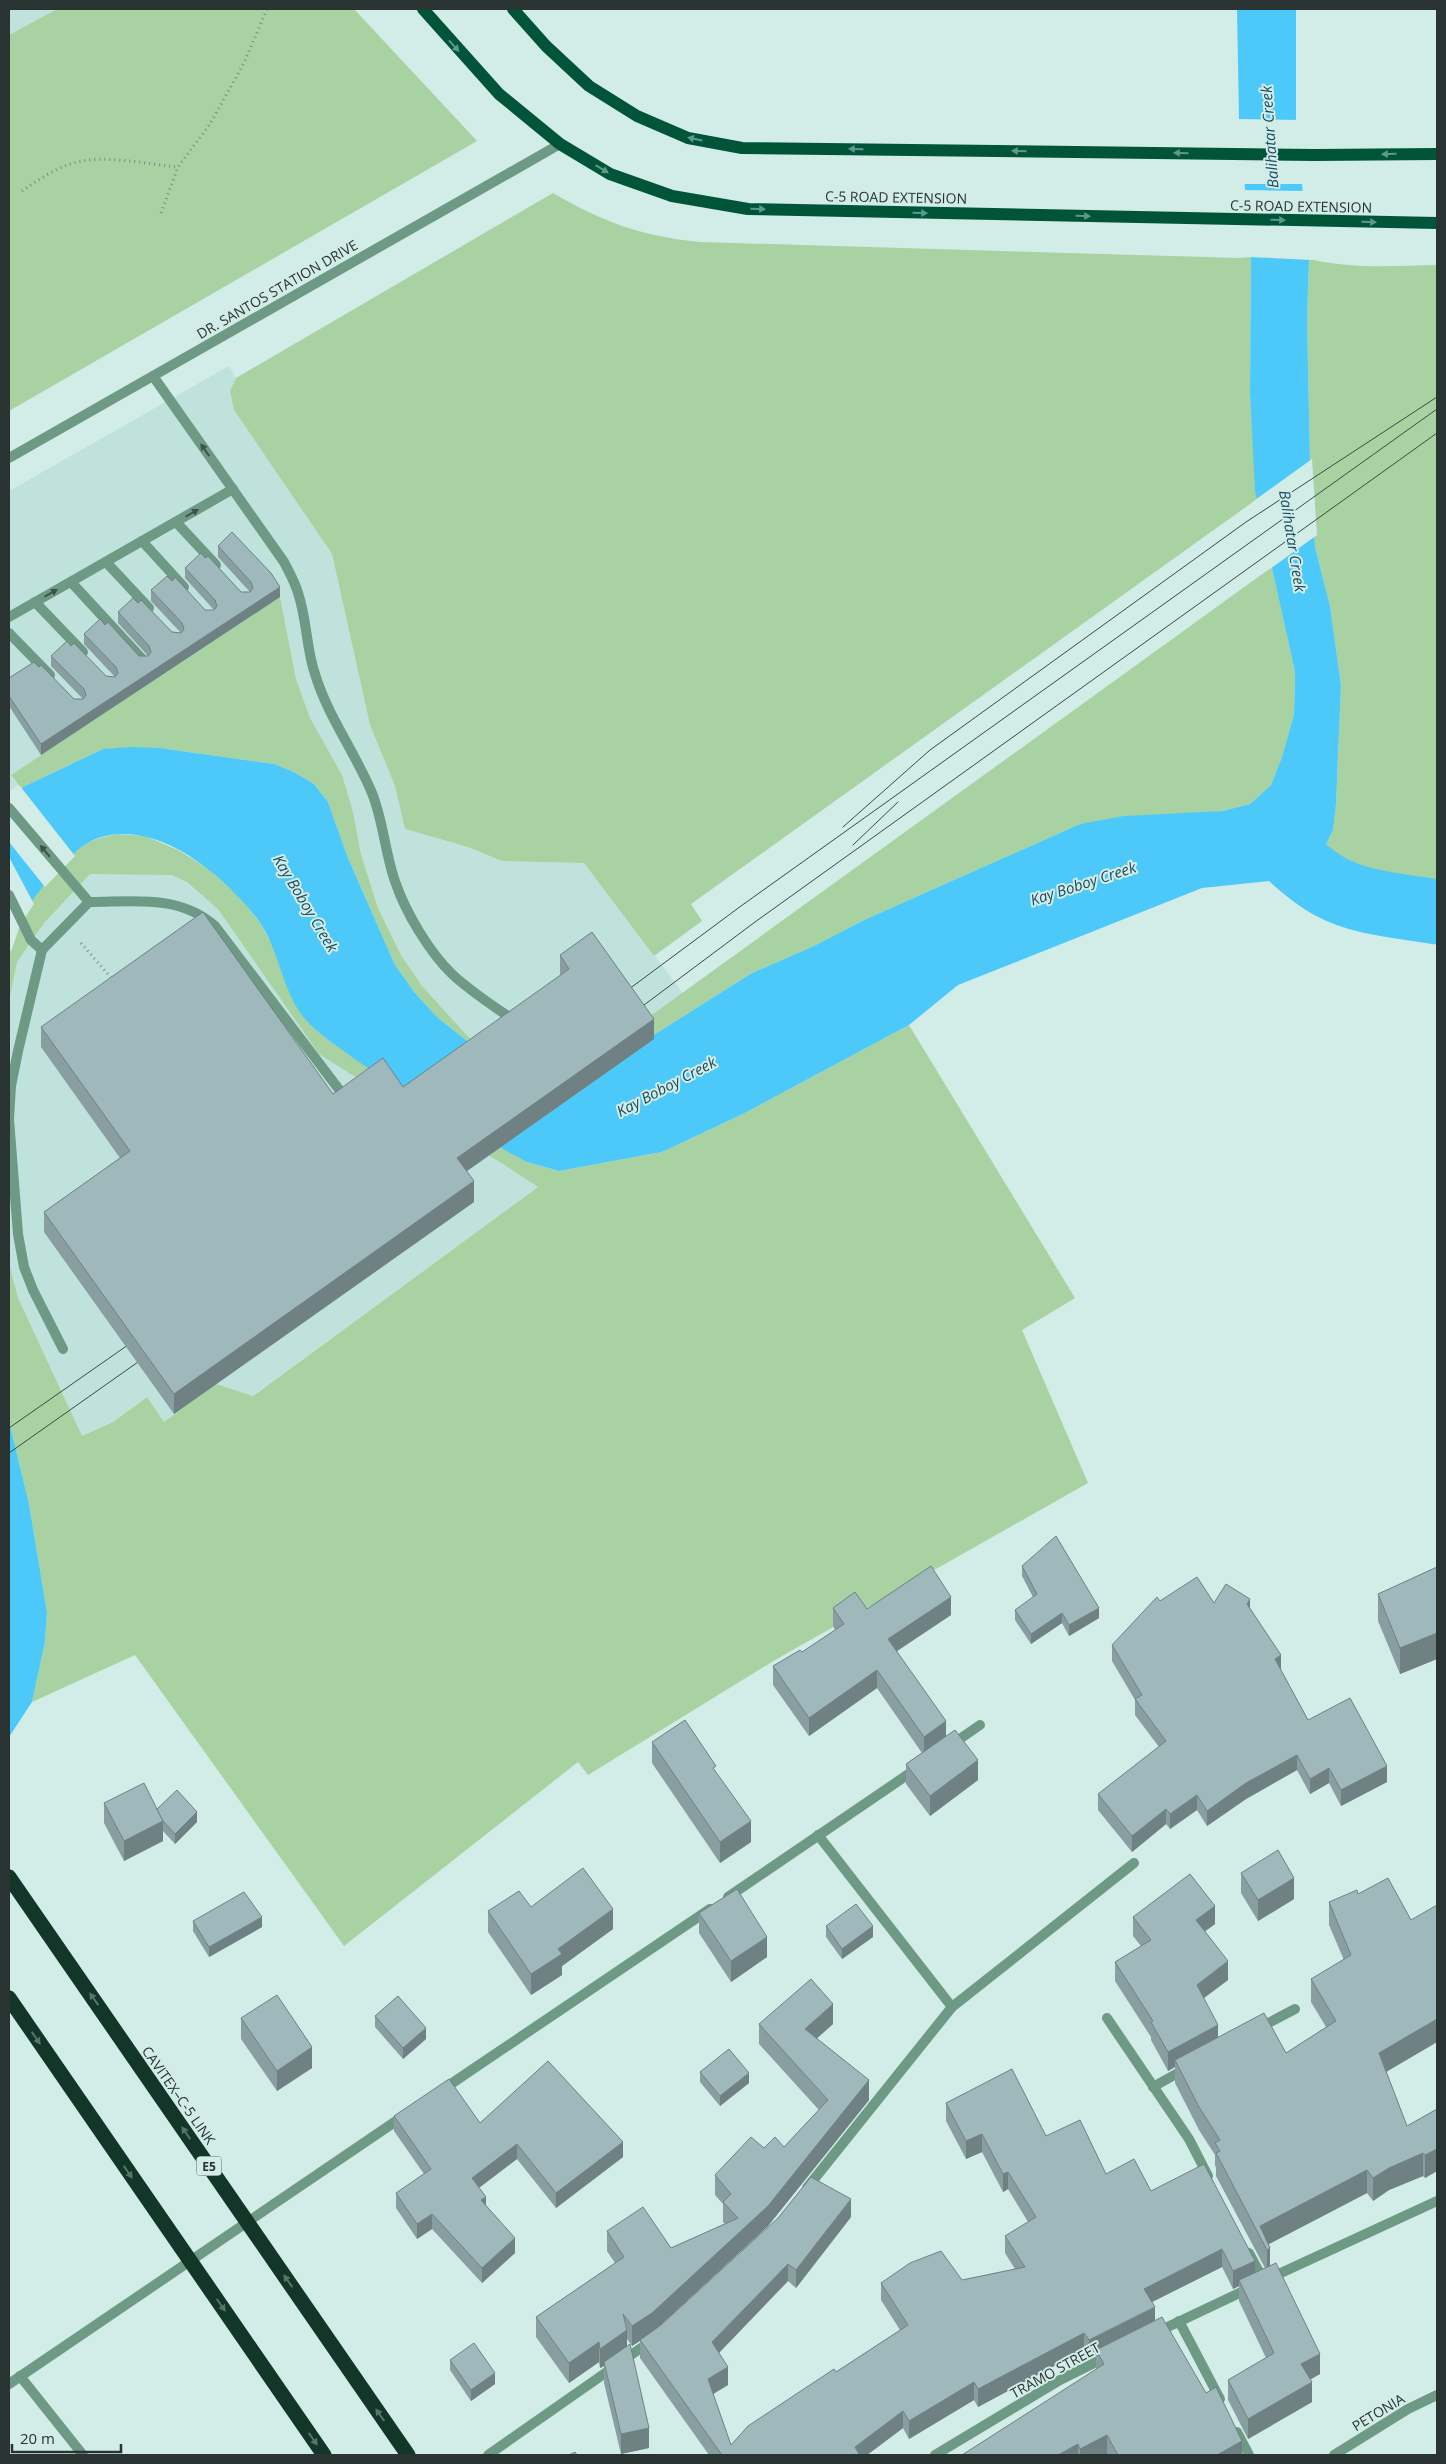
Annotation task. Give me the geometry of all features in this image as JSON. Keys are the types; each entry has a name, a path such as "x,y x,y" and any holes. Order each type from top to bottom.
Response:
{"highway":[{"name":"CAVITEX–C-5 LINK","path":"9,1877 408,2455"},
{"path":"9,1998 324,2455"}],"main road":[{"name":"C-5 ROAD EXTENSION","path":"423,9 498,94 560,144 610,174 672,196 748,209 1437,223"},
{"path":"513,9 546,46 589,86 637,116 688,138 742,148 1315,155 1437,154"}],"street":[{"name":"DR. SANTOS STATION DRIVE","path":"9,458 560,144"},
{"path":"153,376 292,578 298,593 314,673 328,710 359,765 372,793 380,817 396,885 426,943 451,973 512,1019"},
{"path":"9,617 233,490"},
{"path":"176,522 220,570"},
{"path":"142,541 191,595"},
{"path":"106,562 158,618"},
{"path":"71,582 144,661"},
{"path":"36,602 92,662"},
{"path":"9,633 58,683"},
{"path":"9,808 89,902"},
{"path":"9,895 31,940 42,950"},
{"path":"63,1349 32,1290 24,1267 18,1234 9,1119 11,1086 42,950 89,902 165,902 179,904 204,916 215,926 344,1096"},
{"path":"939,1753 980,1725"},
{"path":"432,2097 923,1764"},
{"path":"818,1835 952,2007"},
{"path":"798,2200 952,2007 1134,1863"},
{"path":"1253,2032 1295,2009"},
{"path":"1107,2018 1188,2139 1215,2189"},
{"path":"1153,2087 1195,2064"},
{"path":"9,2384 415,2108"},
{"path":"1145,2338 1437,2201"},
{"path":"1242,2239 1264,2281"},
{"path":"1180,2321 1223,2405"},
{"path":"488,2455 663,2331"},
{"name":"TRAMO STREET","path":"935,2455 1060,2380 1120,2351"},
{"path":"20,2376 83,2455"},
{"name":"PETONIA","path":"1334,2455 1408,2409 1437,2395"},
{"path":"1231,2422 1249,2455"}],"path":[{"path":"161,213 178,167 210,124 244,63 267,9"},
{"path":"22,191 48,174 73,163 102,159 178,167"},
{"path":"65,926 115,982"}],"shaded area":[{"path":"9,9 57,9 9,35"},
{"path":"229,366 236,378 230,391 234,410 332,554 370,725 395,786 405,829 468,847 502,861 584,863 695,1009 485,1055 422,986 401,955 378,908 361,854 353,812 310,718 296,679 280,598 11,775 18,785 9,792 9,491"},
{"path":"145,836 538,1187 252,1396 216,1385 164,1422 147,1397 113,1422 71,1441 9,1421 9,952 18,924"}],"green space":[{"path":"57,9 354,9 477,141 9,411 9,35"},
{"path":"553,193 607,220 641,232 700,242 1251,257 1250,393 1257,499 691,904 702,921 654,956 584,863 502,861 468,847 405,829 395,786 370,725 332,554 234,410 230,391 236,378"},
{"path":"1309,259 1356,266 1437,265 1437,891 1400,883 1356,870 1324,849 1333,830 1336,805 1341,685 1330,606 1315,547 1310,460 1307,320"},
{"path":"1272,567 1295,672 1294,714 1282,757 1271,785 1250,804 1222,811 1080,824 864,920 814,946 752,973 652,1036 642,1022"},
{"path":"280,597 296,679 310,718 342,775 353,812 361,854 378,908 401,955 422,986 485,1055 438,1018 415,993 395,965 348,858 328,802 314,784 294,772 274,764 160,748 103,749 21,788 11,775"},
{"path":"118,834 145,836 178,850 206,867 238,895 260,923 275,950 282,974 305,1018 323,1036 404,1091 527,1162 559,1171 662,1152 743,1114 909,1025 1075,1298 1022,1330 1088,1483 775,1660 588,1775 578,1762 344,1946 135,1655 32,1702 45,1642 47,1612 29,1504 9,1421 9,1263 18,1298 82,1436 113,1422 147,1397 164,1422 216,1384 253,1396 538,1187 500,1162 368,1085 319,1054 218,909 187,882 172,875 90,874 44,923 17,962 9,1002 9,952 12,938 25,910 43,884 80,847 95,840"}],"water":[{"name":"Kay Boboy Creek","path":"1237,9 1296,9 1296,120 1309,259 1307,320 1310,460 1315,547 1330,606 1341,685 1336,805 1333,830 1324,849 1278,880 1202,888 958,985 909,1025 743,1114 662,1152 559,1171 527,1162 510,1153 410,1095 321,1034 305,1019 297,1008 285,983 271,944 258,920 244,903 207,868 163,842 140,836 116,834 93,840 82,846 33,899 17,929 9,952 9,798 23,787 103,749 160,748 274,764 294,772 314,784 328,802 348,858 395,965 415,993 438,1018 485,1055 652,1036 752,973 814,946 864,920 1080,824 1124,816 1222,811 1250,804 1271,785 1282,757 1294,714 1295,672 1255,491 1250,393 1251,257 1239,119"},
{"path":"9,1421 29,1504 47,1612 45,1642 32,1702 9,1737"}],"pier":[{"path":"1236,119 1298,120 1304,184 1242,184"},
{"path":"1243,190 1305,191 1312,260 1249,257"},
{"path":"1312,459 1317,535 1270,569 1255,500"},
{"path":"20,786 75,856 45,887 9,842 9,795"},
{"path":"9,857 34,904 20,925 11,952 9,947"}],"building":[{"path":"232,532 271,573 280,587 41,744 9,696 9,678 34,662 39,667 41,665 74,699 83,699 86,695 84,689 51,656 67,641 71,646 74,643 106,676 115,677 118,673 116,667 84,634 100,619 105,625 108,622 139,656 148,656 151,652 149,646 118,612 133,598 138,603 141,600 172,632 181,633 184,629 182,623 151,590 167,576 172,581 175,577 205,610 214,610 217,606 215,600 185,568 201,553 205,558 208,556 241,592 250,592 253,588 251,582 218,546"},
{"path":"203,912 333,1094 383,1058 403,1087 569,969 560,955 592,932 654,1019 457,1158 474,1181 174,1394 44,1212 130,1151 41,1027"},
{"path":"1056,1536 1099,1608 1069,1625 1062,1613 1031,1634 1015,1610 1037,1594 1022,1566"},
{"path":"931,1566 951,1597 888,1639 946,1721 924,1737 877,1670 809,1718 773,1666 800,1650 802,1652 844,1624 833,1608 855,1592 867,1609"},
{"path":"1437,1567 1437,1633 1400,1648 1378,1594"},
{"path":"1197,1577 1214,1603 1226,1584 1250,1599 1247,1604 1281,1655 1275,1659 1308,1720 1350,1698 1387,1766 1341,1790 1329,1768 1310,1779 1297,1755 1246,1783 1207,1811 1197,1795 1170,1814 1166,1809 1132,1836 1098,1794 1166,1741 1135,1699 1142,1695 1112,1645 1157,1597 1160,1601"},
{"path":"685,1720 716,1766 713,1768 751,1821 720,1842 652,1742"},
{"path":"955,1730 978,1760 930,1796 906,1764"},
{"path":"144,1783 163,1821 124,1841 104,1803"},
{"path":"177,1790 197,1812 175,1834 163,1821 157,1809"},
{"path":"1278,1850 1294,1878 1258,1900 1241,1873"},
{"path":"583,1868 613,1909 558,1949 562,1954 531,1974 488,1911 519,1891 531,1907"},
{"path":"1190,1874 1215,1906 1196,1920 1228,1961 1197,1985 1218,2025 1168,2052 1151,2022 1153,2021 1115,1962 1151,1940 1133,1917"},
{"path":"1388,1878 1411,1920 1437,1905 1437,2019 1379,2053 1407,2126 1437,2109 1437,2149 1389,2168 1373,2178 1367,2170 1260,2226 1270,2248 1267,2250 1216,2153 1220,2151 1215,2143 1220,2140 1199,2107 1175,2060 1264,2013 1286,2053 1336,2021 1311,1979 1351,1955 1329,1902 1357,1890 1358,1894"},
{"path":"737,1889 767,1937 731,1961 699,1913"},
{"path":"244,1892 262,1917 209,1947 193,1921"},
{"path":"856,1904 873,1926 842,1949 826,1926"},
{"path":"811,1979 833,2004 805,2029 869,2080 768,2206 652,2313 632,2326 623,2314 627,2330 600,2349 599,2342 569,2363 536,2317 624,2257 607,2231 643,2207 671,2248 738,2218 723,2202 731,2194 715,2175 751,2137 764,2148 775,2137 784,2147 828,2100 759,2024"},
{"path":"277,1995 312,2047 277,2071 241,2018"},
{"path":"398,1996 426,2028 403,2048 375,2016"},
{"path":"729,2049 749,2073 720,2096 700,2072"},
{"path":"548,2061 623,2142 556,2193 517,2144 472,2178 486,2197 481,2200 515,2238 482,2268 432,2214 417,2224 396,2193 431,2169 394,2116 449,2079 480,2123"},
{"path":"1012,2069 1046,2136 1080,2120 1106,2174 1134,2159 1151,2191 1204,2164 1255,2261 1233,2271 1222,2249 1144,2289 1155,2307 1089,2340 1084,2333 978,2389 974,2382 909,2421 903,2411 855,2447 859,2454 857,2455 722,2455 640,2340 661,2325 778,2218 811,2177 851,2199 796,2270 788,2264 712,2342 728,2367 708,2379 731,2445 748,2426 834,2369 836,2372 908,2325 881,2283 910,2263 941,2251 962,2280 1025,2267 1005,2236 1036,2217 1008,2172 1003,2174 982,2134 966,2141 946,2103"},
{"path":"1276,2263 1320,2354 1301,2364 1312,2382 1248,2419 1228,2380 1274,2353 1239,2280"},
{"path":"1162,2317 1206,2393 1216,2387 1242,2441 1217,2455 1118,2455 1107,2435 1080,2449 1078,2444 1058,2455 962,2455 1104,2364 1096,2350"},
{"path":"474,2343 495,2373 471,2390 450,2360"},
{"path":"630,2344 649,2428 621,2434 604,2362"}],"waterway":[{"name":"Balihatar Creek","path":"1267,835 1312,875 1341,892 1382,904 1437,912"}],"tram line":[{"path":"843,827 930,750 1246,522 1437,397"},
{"path":"621,995 741,906 1437,409"},
{"path":"632,1014 755,922 1437,433"},
{"path":"853,845 898,802"},
{"path":"9,1428 138,1338"},
{"path":"9,1453 148,1355"}]}
